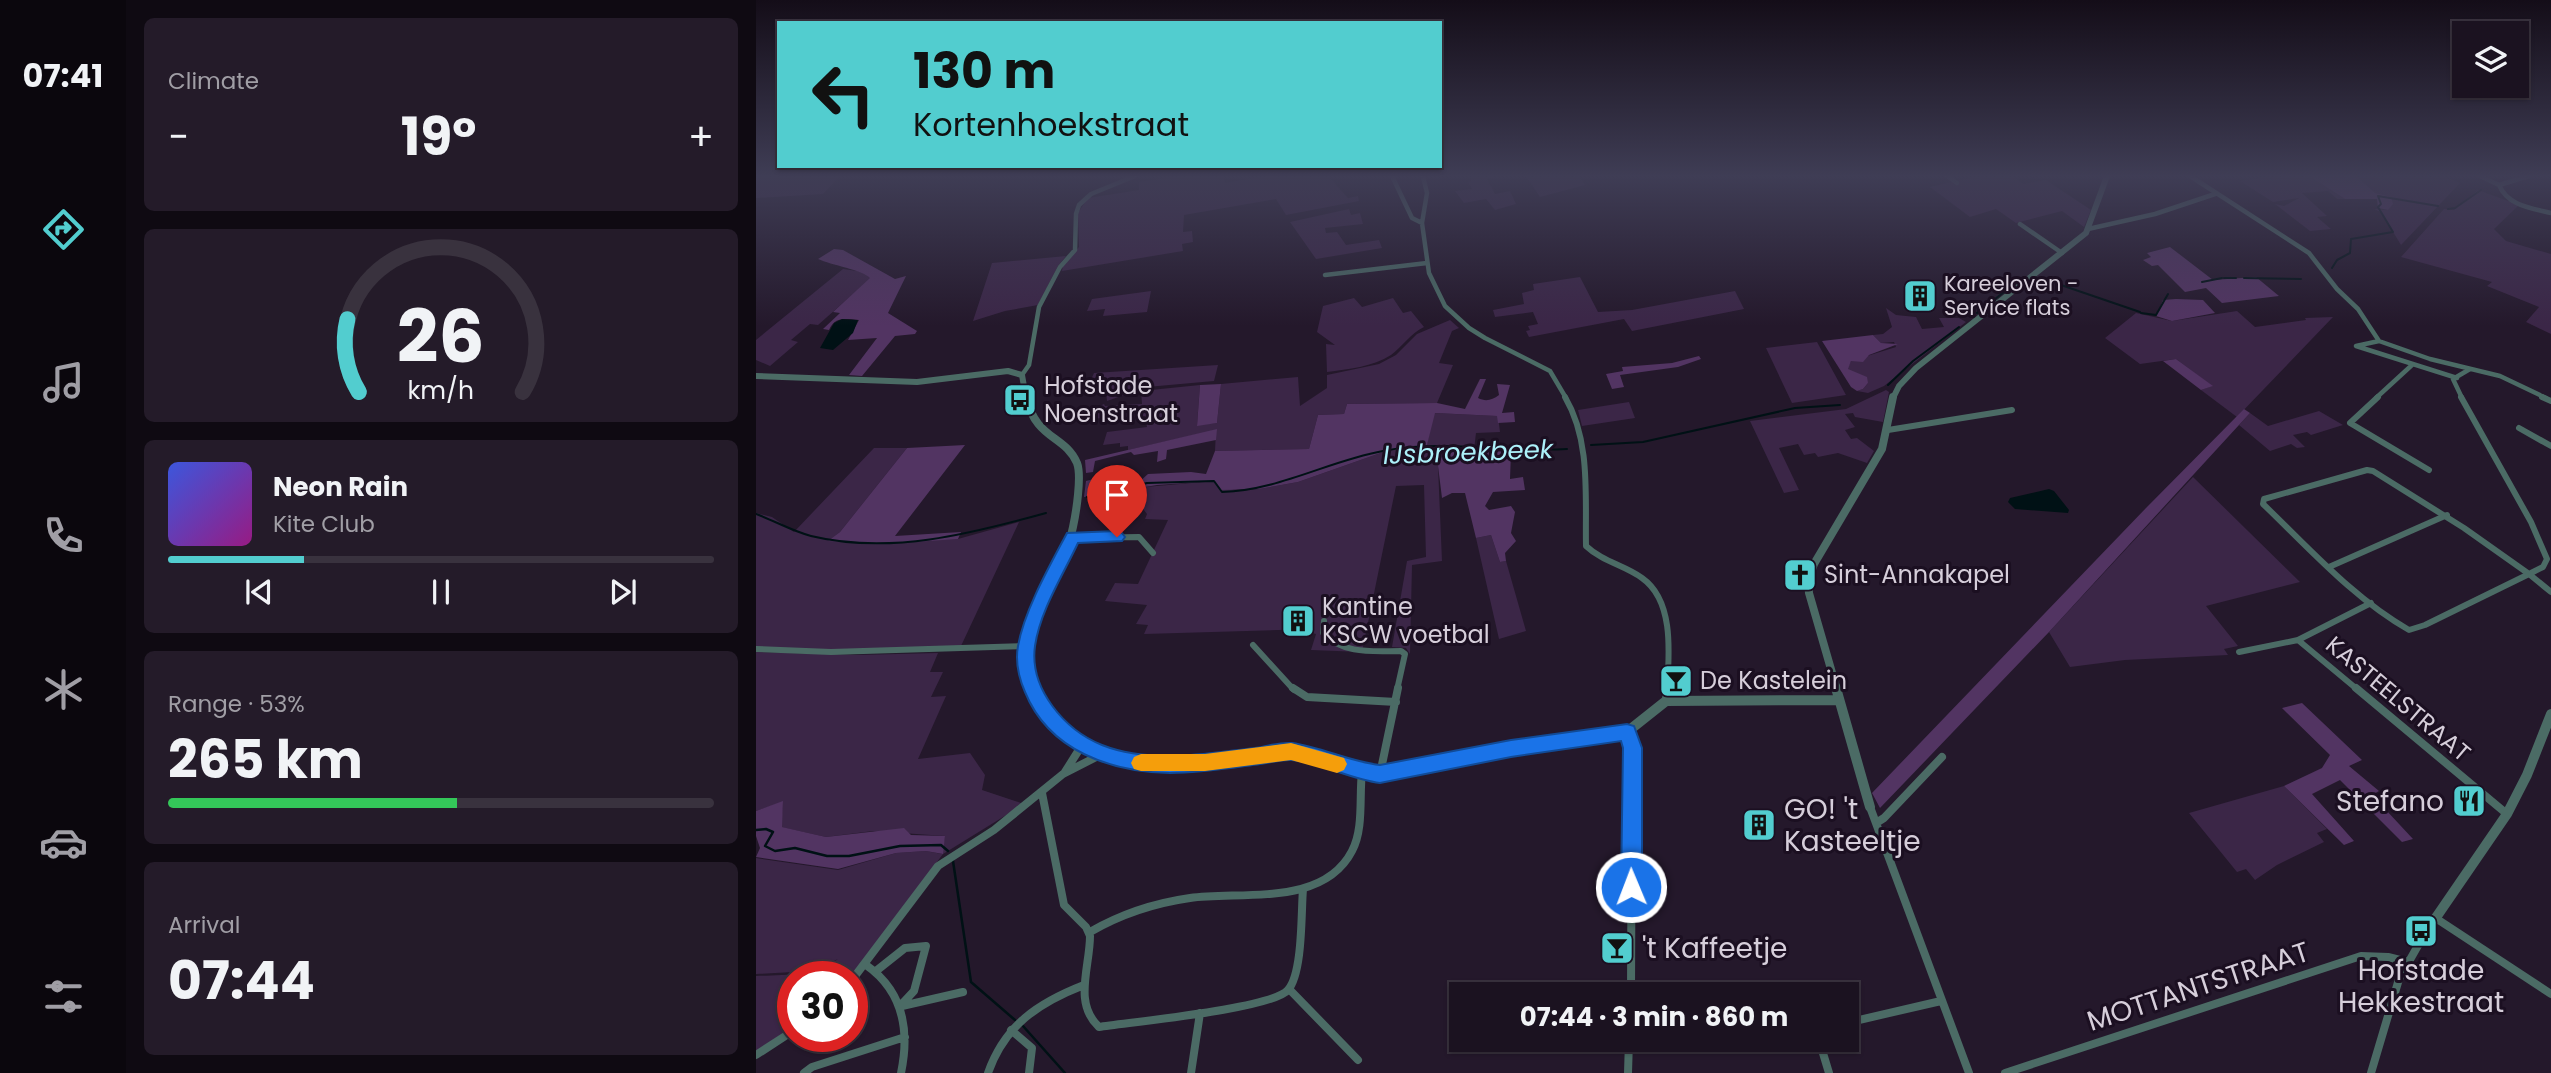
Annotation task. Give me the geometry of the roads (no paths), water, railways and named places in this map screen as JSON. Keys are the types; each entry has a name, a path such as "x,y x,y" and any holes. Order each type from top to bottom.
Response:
{"street":[{"path":"1022,375 1029,365 1039,307 1059,268 1074,250 1077,242 1076,226"},
{"path":"1422,226 1427,263 1436,290 1455,316 1485,338 1550,371 1560,384 1573,410 1584,448 1583,518 1586,546 1597,559 1644,579 1655,590 1667,625 1666,701"},
{"path":"2023,226 2062,253"},
{"path":"1969,1073 1870,807 1809,593 1808,580 1814,564 1877,460 1888,430 1893,397 1900,384 1916,368 2062,253 2089,226"},
{"path":"2088,229 2101,226"},
{"path":"2267,226 2309,253 2337,289 2358,309 2379,341"},
{"path":"1325,275 1427,263"},
{"path":"2457,378 2356,345 2379,341 2505,378 2551,401"},
{"path":"2412,365 2350,423 2429,470"},
{"path":"2470,369 2453,381 2525,510 2547,559 2543,567 2529,574 2414,629 2404,628 2329,567 2263,504 2264,499 2367,470 2447,515 2529,574 2551,592"},
{"path":"756,376 917,382 1008,371 1022,375"},
{"path":"1022,375 1036,424 1046,436 1072,456 1078,467 1073,538 1038,612 1026,646 1027,675 1038,701 1059,726 1082,745 1102,754 1144,763 1169,764 1205,763 1291,752 1362,772 1380,774 1511,748 1627,732 1666,701 1839,699"},
{"path":"1888,430 2012,410"},
{"path":"2519,428 2551,446"},
{"path":"2329,567 2447,515"},
{"path":"1073,538 1139,537 1153,553"},
{"name":"KASTEELSTRAAT","path":"2239,652 2298,640 2371,603"},
{"path":"1324,621 1323,633 1339,648 1401,651 1405,654 1380,774"},
{"name":"KASTEELSTRAAT","path":"2298,640 2507,814"},
{"path":"1253,645 1296,691 1307,697 1396,702"},
{"path":"756,649 831,652 1026,646"},
{"path":"2371,1073 2399,979 2407,962 2507,814 2527,775 2551,714"},
{"path":"1627,732 1632,748 1631,982"},
{"path":"868,962 939,866 951,854 992,831 1042,793 1065,772 1082,745"},
{"path":"1065,772 1076,769 1102,754"},
{"path":"1876,823 1884,818 1942,757"},
{"path":"1090,932 1103,923 1187,898 1303,889 1341,866 1354,848 1362,772"},
{"path":"1042,793 1063,903 1074,920 1085,925 1090,932 1090,958 1084,985 1088,1016 1100,1027 1262,1003 1277,998 1289,989 1296,974 1303,889"},
{"path":"2437,919 2551,995"},
{"path":"876,971 902,949 921,944 926,946 915,991 901,1006"},
{"name":"MOTTANTSTRAAT","path":"2005,1073 2361,956 2388,957 2407,962"},
{"path":"868,966 895,992 901,1006 905,1037 901,1073"},
{"path":"988,1073 996,1047 1013,1028 1043,1001 1084,985"},
{"path":"1289,989 1358,1060"},
{"path":"901,1006 963,992"},
{"path":"1859,1020 1941,1001"},
{"path":"1191,1073 1200,1013"},
{"path":"1013,1028 1032,1048 1029,1073"},
{"path":"804,1073 812,1067 905,1037"},
{"path":"756,1055 777,1041"},
{"path":"1628,1073 1629,1052"},
{"path":"1823,1052 1829,1073"}],"waterway":[{"name":"IJsbroekbeek","path":"2332,268 2337,260 2350,253 2351,239 2393,232 2389,226"},
{"name":"IJsbroekbeek","path":"2202,282 2222,278"},
{"name":"IJsbroekbeek","path":"2224,278 2236,278"},
{"name":"IJsbroekbeek","path":"2244,278 2301,279"},
{"name":"IJsbroekbeek","path":"2061,285 2140,312"},
{"name":"IJsbroekbeek","path":"1977,313 2004,292"},
{"name":"IJsbroekbeek","path":"2141,313 2156,315 2168,294"},
{"name":"IJsbroekbeek","path":"1888,385 1913,361 1959,327"},
{"name":"IJsbroekbeek","path":"1591,445 1643,442 1795,408 1840,405"},
{"name":"IJsbroekbeek","path":"1087,497 1147,483 1214,481 1222,492 1243,490 1284,481 1343,461 1406,448 1452,446 1567,449"},
{"name":"IJsbroekbeek","path":"756,514 811,536 841,541 900,543 959,535 1046,513"},
{"path":"756,830 766,829 773,832 765,846 775,851 795,848 827,856 849,856 900,846 941,845 948,851"},
{"path":"953,861 971,982 1015,1020"},
{"path":"1023,1026 1065,1073"}],"place":[{"name":"Kareeloven - Service flats","path":"1920,296"},
{"name":"Hofstade Noenstraat","path":"1020,400"},
{"name":"Sint-Annakapel","path":"1800,575"},
{"name":"Kantine KSCW voetbal","path":"1298,621"},
{"name":"De Kastelein","path":"1676,681"},
{"name":"Stefano","path":"2469,801"},
{"name":"GO! 't Kasteeltje","path":"1759,825"},
{"name":"Hofstade Hekkestraat","path":"2421,931"},
{"name":"'t Kaffeetje","path":"1617,948"}]}
